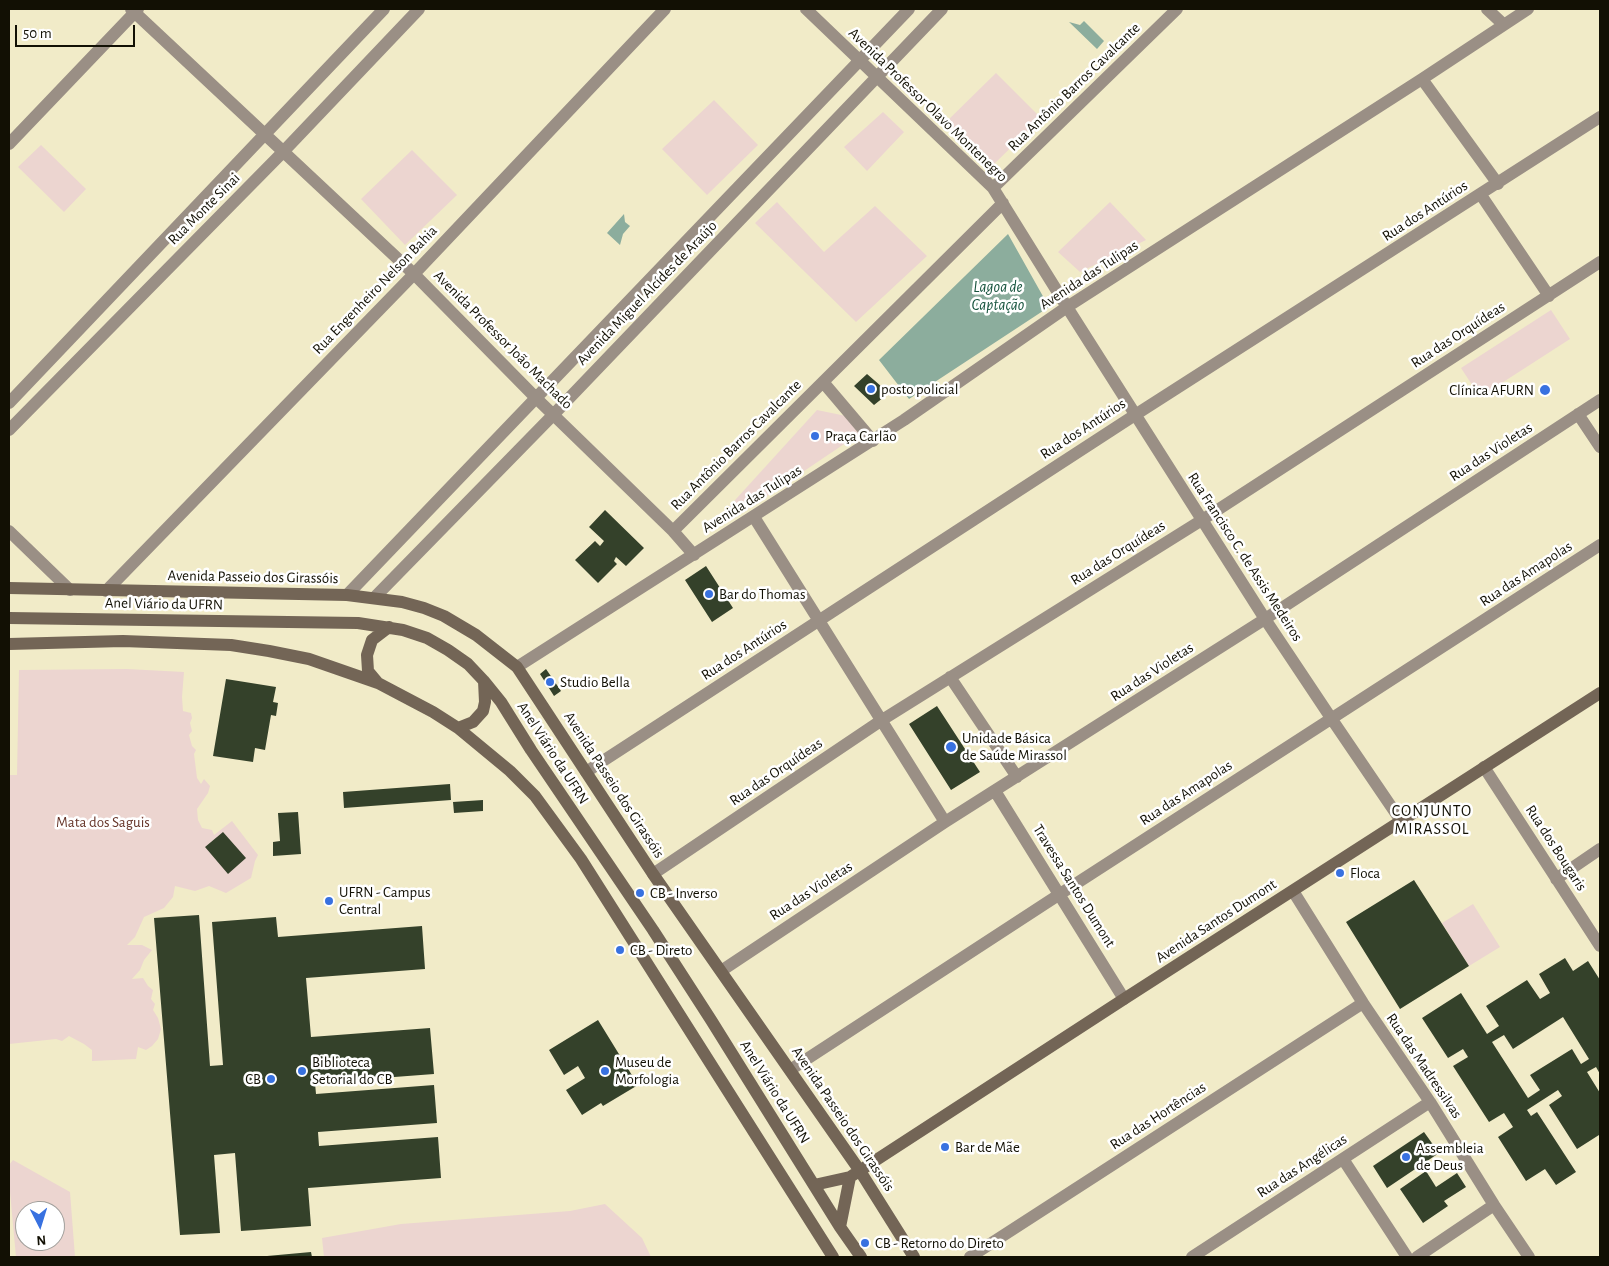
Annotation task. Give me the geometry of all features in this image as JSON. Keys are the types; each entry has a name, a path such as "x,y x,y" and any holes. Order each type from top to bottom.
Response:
{"main road":[{"name":"Avenida Passeio dos Girassóis","path":"9,588 348,595 424,608 444,616 476,635 517,667 654,874 790,1070 855,1174 914,1257"},
{"name":"Anel Viário da UFRN","path":"9,618 358,623 403,630 427,638 468,664 501,702 531,750 658,937 860,1257"},
{"path":"378,684 368,671 368,647 372,640 389,628"},
{"path":"9,644 123,642 231,645 309,659 378,684 426,708 458,728 510,771 536,796 581,859 833,1257"},
{"path":"458,728 473,722 482,711 485,702 484,681"},
{"name":"Avenida Santos Dumont","path":"814,1185 855,1174 1600,692"},
{"path":"840,1227 855,1174"}],"street":[{"name":"Rua Monte Sinai","path":"9,403 384,9"},
{"name":"Rua Monte Sinai","path":"9,430 282,152 419,9"},
{"name":"Rua Engenheiro Nelson Bahia","path":"106,591 414,274 665,9"},
{"name":"Avenida Professor Olavo Montenegro","path":"806,9 993,188 1066,308"},
{"name":"Avenida Miguel Alcídes de Araújo","path":"348,595 909,9"},
{"name":"Avenida Miguel Alcídes de Araújo","path":"374,598 554,414 942,9"},
{"name":"Rua Antônio Barros Cavalcante","path":"993,188 1177,9"},
{"path":"1487,9 1503,24"},
{"name":"Avenida das Tulipas","path":"517,667 873,441 1066,308 1528,9"},
{"name":"Avenida Professor João Machado","path":"135,10 282,152 414,274 694,554"},
{"path":"9,144 135,10"},
{"path":"1422,79 1498,184"},
{"name":"Rua dos Antúrios","path":"586,772 1135,415 1600,117"},
{"path":"1481,195 1549,296"},
{"name":"Rua Antônio Barros Cavalcante","path":"673,531 1002,203"},
{"name":"Rua das Orquídeas","path":"654,874 882,720 1202,520 1600,262"},
{"name":"Rua Francisco C. de Assis Medeiros","path":"1066,308 1265,619 1401,821"},
{"name":"Rua Antônio Barros Cavalcante","path":"823,382 873,441"},
{"name":"Rua das Violetas","path":"720,970 946,822 1265,619 1600,400"},
{"path":"1578,414 1600,447"},
{"path":"754,517 946,822"},
{"path":"9,531 70,590"},
{"name":"Rua das Amapolas","path":"790,1070 1330,718 1600,545"},
{"path":"950,677 1017,778"},
{"name":"Rua dos Bougaris","path":"1484,767 1600,946"},
{"name":"Travessa Santos Dumont","path":"995,791 1124,999"},
{"path":"1556,879 1600,849"},
{"name":"Rua das Madressilvas","path":"1293,891 1363,1003 1430,1102 1494,1205 1529,1257"},
{"name":"Rua das Hortências","path":"970,1257 1363,1003"},
{"name":"Rua das Angélicas","path":"1192,1257 1430,1102"},
{"path":"1343,1159 1407,1257"},
{"path":"1417,1257 1494,1205"}],"green space":[{"path":"996,73 1041,118 990,168 945,123"},
{"path":"714,100 758,145 707,195 662,149"},
{"path":"883,112 904,132 867,171 844,147"},
{"path":"41,145 86,189 64,212 18,167"},
{"path":"412,150 457,195 405,245 361,199"},
{"path":"777,202 824,252 875,206 927,256 856,322 755,223"},
{"path":"1110,202 1146,240 1080,272 1058,252"},
{"path":"1551,310 1570,339 1480,397 1461,368"},
{"path":"817,410 846,416 859,434 733,519 726,510"},
{"name":"Mata dos Saguis","path":"127,669 184,672 183,711 191,713 190,723 192,731 189,735 192,746 196,750 194,754 197,778 201,784 204,779 210,786 208,793 197,809 198,820 202,828 212,830 214,835 232,821 258,855 251,878 226,893 209,886 195,891 175,886 173,897 164,908 144,917 135,937 127,945 142,945 152,950 132,979 143,978 153,990 151,999 155,1004 153,1010 158,1018 161,1029 158,1039 146,1050 138,1047 136,1059 92,1061 92,1050 69,1036 62,1041 56,1039 9,1044 9,775 17,775 19,670"},
{"path":"1473,904 1500,947 1469,966 1442,923"},
{"path":"13,1160 70,1192 75,1257 16,1257 15,1251 65,1251 65,1201 15,1201 15,1246 9,1165"},
{"path":"605,1204 642,1238 651,1257 324,1257 322,1238 401,1224 570,1211"}],"water":[{"path":"1084,21 1104,41 1097,49 1069,22 1080,25"},
{"path":"624,214 625,222 630,226 623,234 620,245 607,233"},
{"name":"Lagoa de Captação","path":"1008,234 1049,307 909,399 879,360"}],"building":[{"name":"posto policial","path":"867,374 889,393 874,405 854,386"},
{"path":"605,510 644,548 626,566 616,557 614,561 617,564 598,583 575,560 595,541 600,546 604,541 589,527"},
{"name":"Bar do Thomas","path":"706,566 733,608 712,622 685,580"},
{"name":"Studio Bella","path":"546,669 561,691 554,696 540,674"},
{"path":"226,679 276,687 273,702 278,703 276,716 271,715 265,750 255,748 253,762 213,756"},
{"path":"937,706 980,772 951,790 909,724"},
{"path":"450,784 451,800 344,808 343,792"},
{"path":"483,800 483,811 454,813 453,802"},
{"path":"298,812 301,854 273,856 273,842 280,841 278,813"},
{"path":"223,832 246,858 228,874 205,847"},
{"path":"1414,880 1469,966 1400,1009 1346,922"},
{"name":"CB","path":"199,915 210,1066 223,1065 212,922 276,917 278,937 422,926 425,969 306,978 311,1037 430,1028 434,1074 315,1083 316,1094 434,1085 437,1123 318,1132 319,1146 438,1137 441,1178 308,1188 311,1226 241,1231 235,1153 214,1155 220,1233 180,1235 154,918"},
{"path":"1565,958 1573,971 1588,961 1600,980 1600,1074 1596,1067 1587,1072 1600,1093 1600,1138 1599,1135 1577,1149 1549,1105 1562,1096 1558,1090 1527,1110 1531,1116 1537,1112 1576,1172 1556,1185 1545,1169 1526,1181 1498,1137 1513,1127 1504,1113 1489,1122 1453,1066 1468,1057 1463,1049 1448,1058 1422,1018 1461,993 1487,1034 1499,1026 1486,1006 1527,980 1540,999 1550,993 1539,974","holes":["1563,1017 1589,1059 1581,1064 1572,1049 1530,1075 1540,1090 1528,1098 1492,1042 1504,1035 1513,1049"]},
{"name":"Museu de Morfologia","path":"598,1020 638,1085 603,1106 601,1103 582,1115 566,1090 585,1078 578,1066 564,1075 549,1050"},
{"path":"1424,1132 1439,1153 1387,1188 1373,1166"},
{"path":"1426,1171 1436,1187 1457,1173 1466,1187 1444,1201 1448,1206 1423,1223 1400,1189"},
{"path":"311,1252 312,1257 267,1257 267,1256"}],"place":[{"name":"posto policial","path":"871,389"},
{"name":"Clínica AFURN","path":"1545,390"},
{"name":"Praça Carlão","path":"815,436"},
{"name":"Bar do Thomas","path":"709,594"},
{"name":"Studio Bella","path":"550,682"},
{"name":"Unidade Básica de Saúde Mirassol","path":"951,747"},
{"name":"Floca","path":"1340,873"},
{"name":"CB - Inverso","path":"640,893"},
{"name":"UFRN - Campus Central","path":"329,901"},
{"name":"CB - Direto","path":"620,950"},
{"name":"Biblioteca Setorial do CB","path":"302,1071"},
{"name":"Museu de Morfologia","path":"605,1071"},
{"name":"CB","path":"271,1079"},
{"name":"Bar de Mãe","path":"945,1147"},
{"name":"Assembleia de Deus","path":"1406,1157"},
{"name":"CB - Retorno do Direto","path":"865,1243"}],"district":[{"name":"CONJUNTO MIRASSOL","path":"1432,820"}]}
